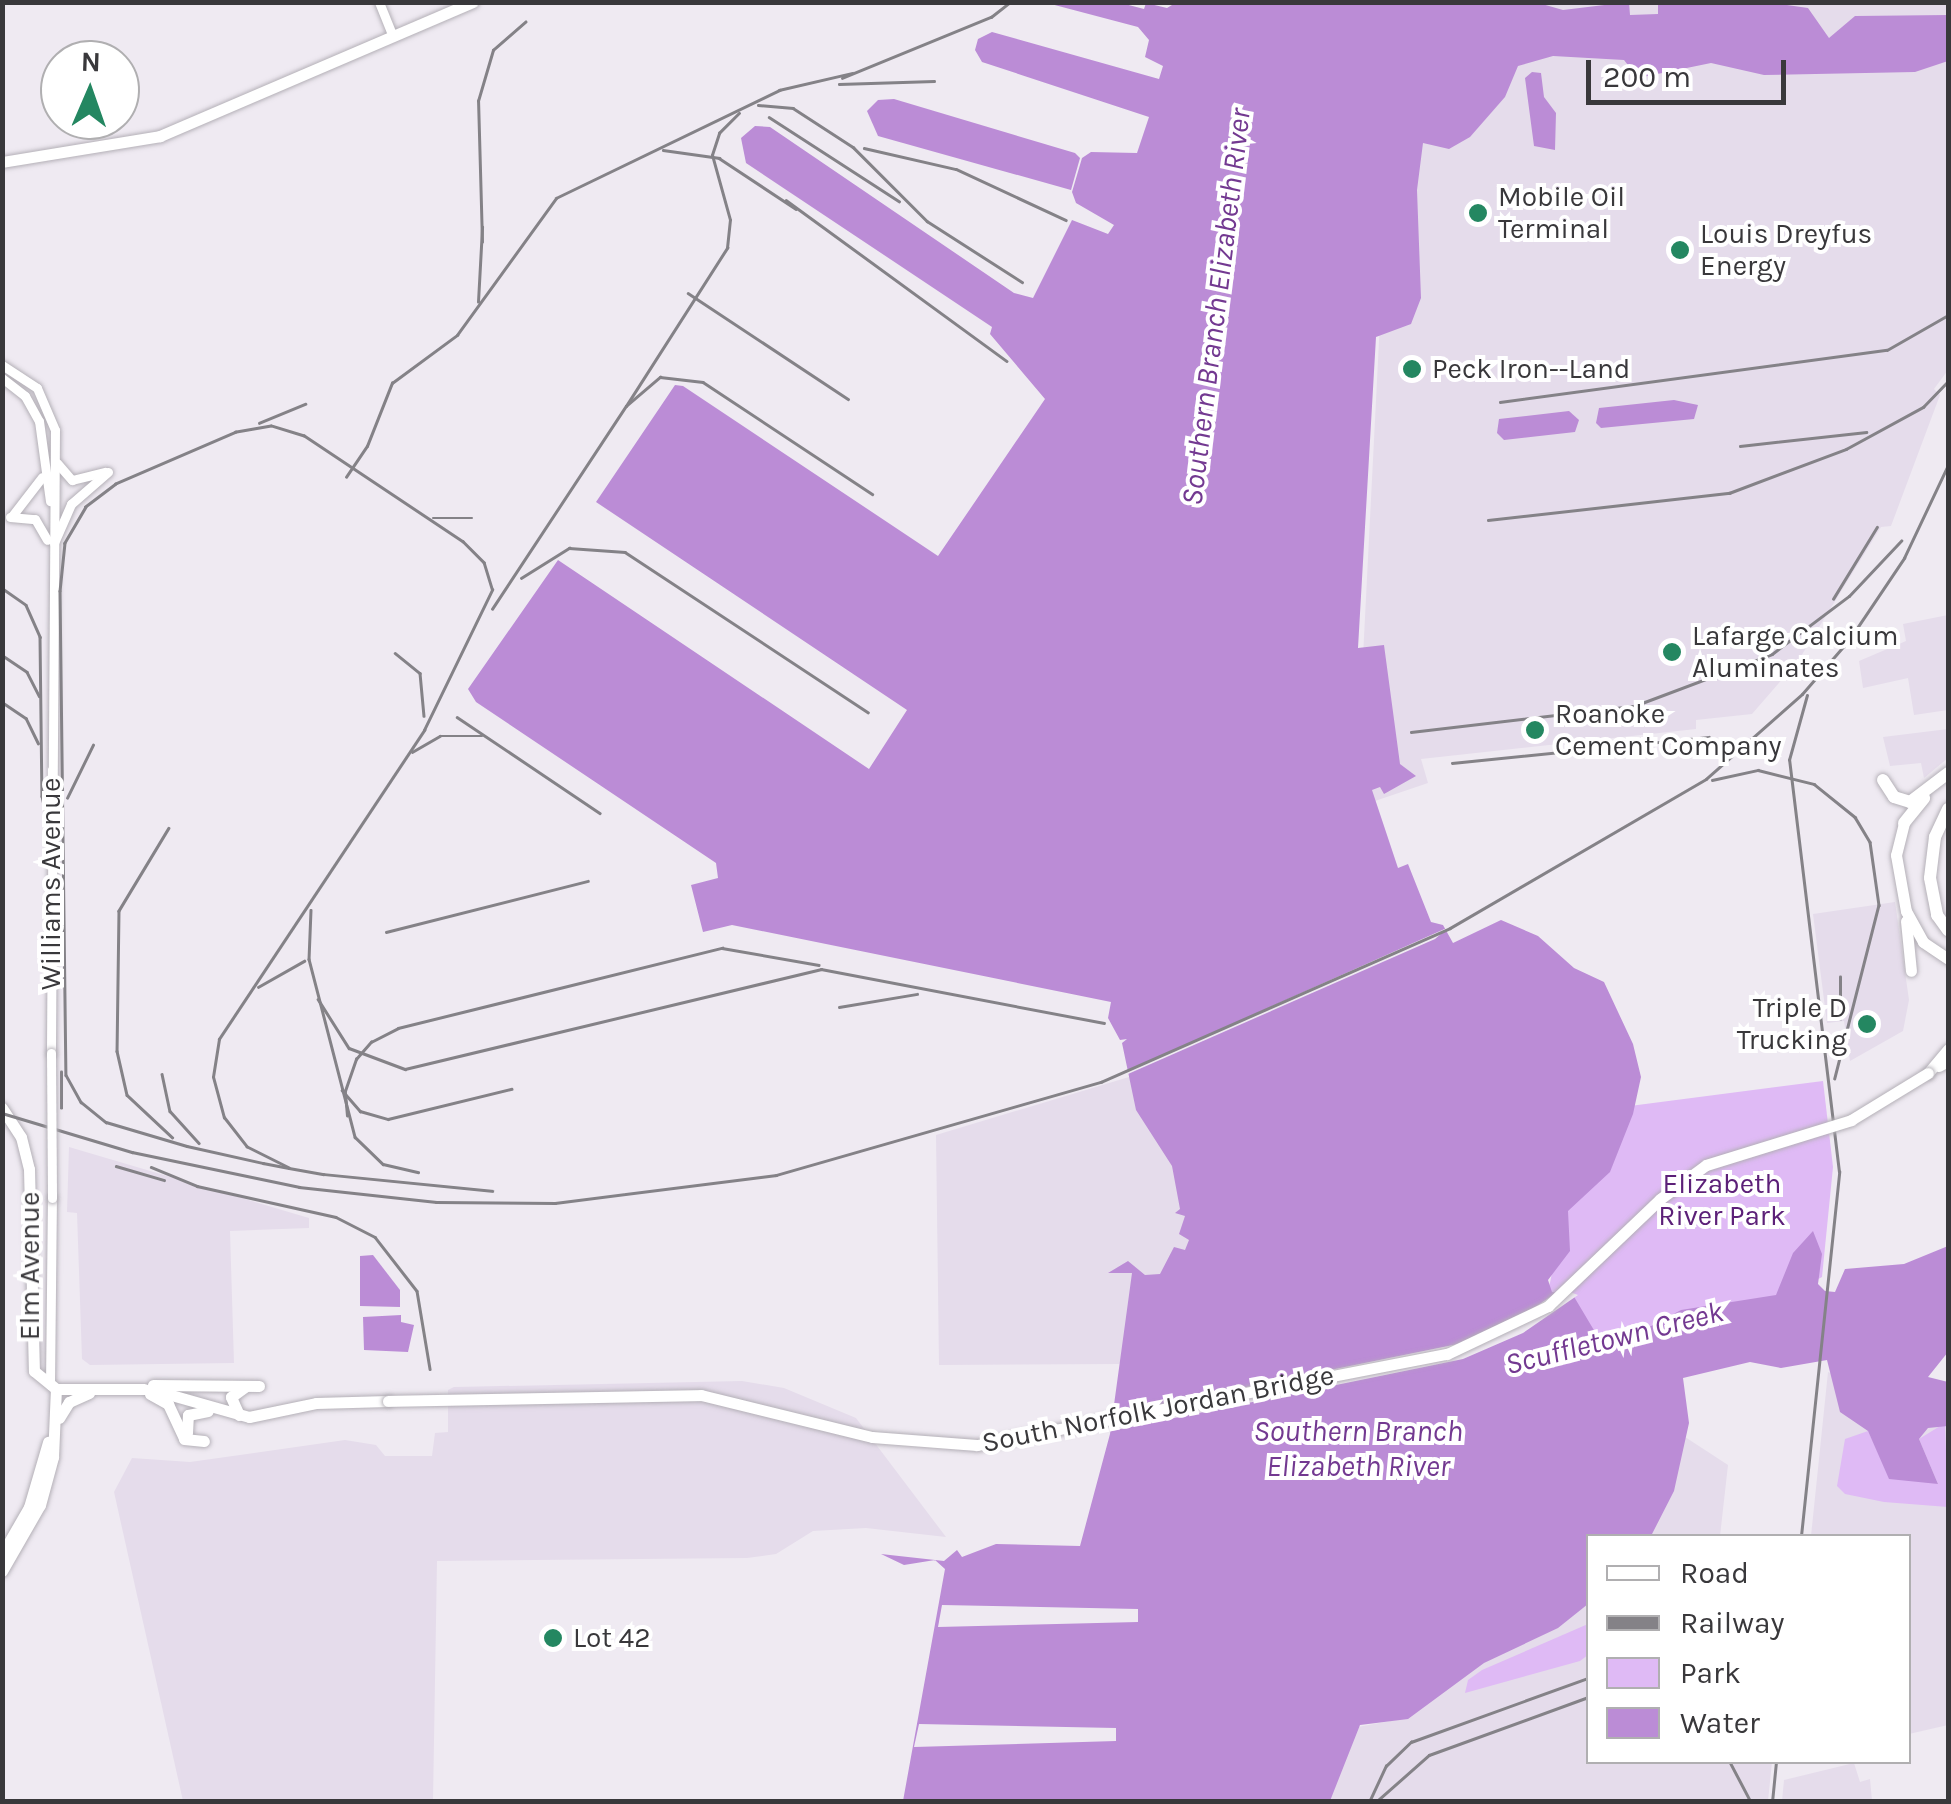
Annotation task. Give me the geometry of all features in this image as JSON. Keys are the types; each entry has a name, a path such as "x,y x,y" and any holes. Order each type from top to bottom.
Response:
{"highway":[{"path":"1883,780 1894,797 1910,802 1948,775"},
{"path":"1904,823 1948,775"},
{"path":"1948,809 1935,837 1930,878 1938,915 1948,930"}],"main road":[{"path":"2,162 160,136 472,2"},
{"path":"1904,823 1898,838 1911,971"},
{"path":"1906,912 1917,936 1946,958"},
{"name":"South Norfolk Jordan Bridge","path":"246,1417 316,1403 701,1396 872,1437 977,1445 1447,1354 1548,1306 1667,1192 1706,1165 1851,1120 1941,1065 1948,1049"},
{"name":"Elm Avenue","path":"2,1108 21,1137 29,1170 33,1368 53,1389"},
{"path":"33,1368 52,1361"},
{"path":"53,1389 258,1386 232,1394 231,1408 246,1417"},
{"path":"53,1389 56,1432"},
{"path":"2,1554 30,1515 46,1450 53,1389"},
{"path":"147,1389 217,1412"},
{"path":"147,1389 165,1401 184,1439 204,1441 188,1434 185,1420 196,1411 246,1417"},
{"path":"2,1571 30,1515 69,1402 101,1390"},
{"path":"176,1420 182,1398"}],"street":[{"path":"379,2 393,36"},
{"name":"Williams Avenue","path":"2,365 30,381 47,403 56,454 50,501 53,1389"},
{"name":"Williams Avenue","path":"2,378 25,396 40,421 50,501"},
{"path":"51,558 68,508 108,472 69,479 59,472 56,454"},
{"path":"44,470 30,498 10,517 41,524 51,558"}],"shaded area":[{"path":"1388,3 1948,3 1948,370 1934,389 1940,395 1891,526 1881,527 1798,661 1752,714 1696,720 1696,729 1421,759 1428,783 1372,802 1359,736 1383,262"},
{"path":"1948,615 1948,710 1914,715 1908,678 1863,688 1859,661 1906,641 1903,624"},
{"path":"1948,729 1948,758 1924,778 1921,763 1890,766 1883,737"},
{"path":"1895,902 1909,1000 1903,1031 1850,1061 1844,1021 1827,1023 1813,914"},
{"path":"1139,1074 1207,1187 1177,1278 1119,1364 939,1365 936,1135"},
{"path":"69,1147 309,1218 309,1228 230,1231 234,1363 90,1365 82,1359 77,1213 67,1212"},
{"path":"1828,1372 1948,1415 1948,1725 1911,1734 1911,1534 1811,1534"},
{"path":"742,1381 784,1388 856,1418 946,1537 866,1528 813,1531 776,1554 747,1558 437,1561 433,1801 183,1801 114,1492 132,1458 190,1462 345,1440 376,1445 385,1456 432,1456 435,1433 448,1432 448,1390 454,1387"},
{"path":"1682,1435 1728,1465 1720,1534 1649,1534"},
{"path":"1586,1598 1586,1764 1772,1764 1768,1801 1295,1802 1320,1734 1401,1719 1455,1673"},
{"path":"1854,1764 1860,1782 1870,1779 1872,1801 1782,1801 1784,1780"}],"green space":[{"name":"Elizabeth River Park","path":"1823,1081 1833,1167 1822,1277 1783,1298 1598,1344 1548,1292 1565,1211 1630,1106"},
{"path":"1945,1423 1948,1507 1884,1502 1845,1494 1837,1486 1845,1439 1868,1431 1885,1467 1938,1484 1919,1439"},
{"path":"1586,1625 1586,1656 1580,1661 1465,1693 1468,1680 1482,1670"}],"water":[{"name":"Southern Branch Elizabeth River","path":"1177,2 1535,2 1563,10 1629,2 1630,15 1658,14 1658,3 1766,2 1808,8 1829,38 1855,16 1948,15 1948,61 1915,72 1764,75 1711,63 1638,78 1624,60 1553,56 1518,66 1505,97 1470,137 1449,149 1423,143 1417,190 1421,298 1411,324 1376,337 1358,648 1384,645 1400,764 1416,776 1384,794 1380,787 1372,790 1398,868 1408,864 1431,922 1443,925 1453,943 1501,920 1538,936 1574,968 1604,982 1633,1044 1641,1077 1633,1114 1610,1172 1568,1211 1570,1251 1548,1280 1552,1292 1573,1295 1601,1342 1627,1339 1681,1310 1776,1295 1793,1253 1813,1231 1822,1254 1818,1284 1825,1291 1835,1292 1845,1269 1904,1264 1948,1246 1948,1352 1928,1377 1948,1382 1948,1426 1928,1428 1919,1439 1938,1484 1889,1479 1868,1431 1840,1412 1827,1360 1781,1368 1750,1362 1683,1378 1689,1423 1674,1491 1652,1534 1586,1534 1586,1606 1558,1628 1484,1663 1408,1719 1360,1725 1330,1801 903,1801 945,1569 935,1560 944,1561 957,1550 962,1557 996,1544 1080,1546 1110,1434 1132,1273 1108,1273 1128,1261 1145,1275 1160,1274 1174,1247 1185,1250 1189,1240 1179,1234 1185,1216 1175,1213 1180,1209 1172,1166 1136,1110 1122,1043 1127,1039 1120,1040 1108,1018 1111,1002 732,925 703,932 691,885 718,878 716,863 476,702 468,689 558,560 869,769 907,710 596,502 675,385 683,386 938,556 1045,399 990,334 992,327 746,163 741,138 755,126 770,127 1014,293 1033,298 1072,220 1108,234 1114,225 1076,203 1072,192 1082,158 1091,152 1137,153 1149,117 982,62 975,50 978,39 992,32 1159,79 1163,66 1145,57 1149,40 1138,27 1047,3 1121,3 1144,9 1146,3 1167,8"},
{"path":"1532,72 1541,73 1544,97 1556,113 1555,150 1534,146 1525,78"},
{"path":"894,99 1075,153 1080,158 1071,190 878,136 867,111 878,100"},
{"path":"1674,400 1698,405 1694,419 1601,428 1596,423 1599,408"},
{"path":"1569,411 1579,420 1575,432 1504,440 1497,433 1499,419"},
{"path":"373,1255 400,1290 400,1307 360,1306 360,1256"},
{"path":"401,1315 401,1322 414,1325 408,1352 364,1350 363,1317"},
{"name":"Southern Branch Elizabeth River","path":"881,1554 935,1560 904,1565"}],"pier":[{"path":"1449,927 1435,939 1128,1074 1127,1071"},
{"path":"1562,1289 1578,1295 1523,1333 1463,1359 1106,1432 1108,1415 1458,1344 1516,1320"},
{"path":"942,1605 1138,1609 1138,1622 938,1627"},
{"path":"919,1724 1116,1728 1116,1741 914,1747"}],"railway":[{"path":"842,78 991,17 1010,2"},
{"path":"482,242 478,101 493,50 525,22"},
{"path":"346,477 367,446 392,383 457,335 556,198 779,90 852,73"},
{"path":"839,84 934,81"},
{"path":"758,105 793,108 853,147 927,221 1022,282"},
{"path":"626,406 727,248 730,220 712,155 719,133 739,113"},
{"path":"769,117 899,201"},
{"path":"864,148 956,169 1066,220"},
{"path":"663,150 719,158 796,209"},
{"path":"786,200 1007,361"},
{"path":"478,302 482,227"},
{"path":"688,293 848,399"},
{"path":"1500,402 1887,350 1948,315"},
{"path":"492,609 626,406 660,377 703,382 872,494"},
{"path":"1488,520 1729,493 1846,449 1923,407 1948,381"},
{"path":"259,423 305,404"},
{"path":"289,1168 247,1147 224,1118 213,1077 219,1039 424,730 492,590 484,563 463,542 304,436 271,426 236,432 116,484 86,507 65,543 60,591 66,1075 81,1102 106,1122 187,1146 263,1163 289,1168 323,1174 492,1191"},
{"path":"1740,446 1866,432"},
{"path":"2,1113 132,1152 299,1187 436,1202 555,1203 776,1175 1101,1082 1450,928 1706,779 1802,694 1849,640 1904,558 1948,465"},
{"path":"433,518 472,518"},
{"path":"1833,599 1877,527"},
{"path":"1411,732 1634,706 1772,654 1849,596 1901,541"},
{"path":"521,578 569,548 625,552 868,712"},
{"path":"2,588 26,605 40,637 42,796 53,845"},
{"path":"395,653 420,673 424,716"},
{"path":"2,655 27,672 39,696"},
{"path":"1801,1534 1839,1172 1789,760 1807,695"},
{"path":"2,702 26,718 38,743"},
{"path":"457,717 600,813"},
{"path":"412,752 440,736 482,736"},
{"path":"1452,763 1709,737"},
{"path":"67,798 93,745"},
{"path":"1712,780 1758,770 1814,784 1855,817 1870,842 1879,905 1835,1078"},
{"path":"169,828 119,911 117,1051 127,1095 172,1137"},
{"path":"386,932 588,881"},
{"path":"311,910 309,959 355,1137 383,1164 418,1172"},
{"path":"347,1116 345,1091 356,1059 371,1042 398,1028 722,948 819,965"},
{"path":"258,987 304,961"},
{"path":"318,999 349,1048 405,1069 821,969 1104,1023"},
{"path":"1840,977 1840,1019"},
{"path":"839,1007 917,994"},
{"path":"61,1072 61,1108"},
{"path":"162,1074 170,1111 199,1143"},
{"path":"342,1090 360,1111 388,1119 511,1089"},
{"path":"116,1166 164,1180"},
{"path":"151,1167 197,1186 336,1217 375,1237 417,1291 430,1369"},
{"path":"1369,1802 1386,1766 1411,1742 1586,1679"},
{"path":"1377,1801 1429,1755 1586,1698"},
{"path":"1731,1764 1751,1802"},
{"path":"1772,1802 1776,1764"}],"place":[{"name":"Mobile Oil Terminal","path":"1478,213"},
{"name":"Louis Dreyfus Energy","path":"1680,250"},
{"name":"Peck Iron--Land","path":"1412,369"},
{"name":"Lafarge Calcium Aluminates","path":"1672,652"},
{"name":"Roanoke Cement Company","path":"1535,730"},
{"name":"Triple D Trucking","path":"1867,1024"},
{"name":"Lot 42","path":"553,1638"}],"water label":[{"name":"Scuffletown Creek","path":"1614,1338"}]}
